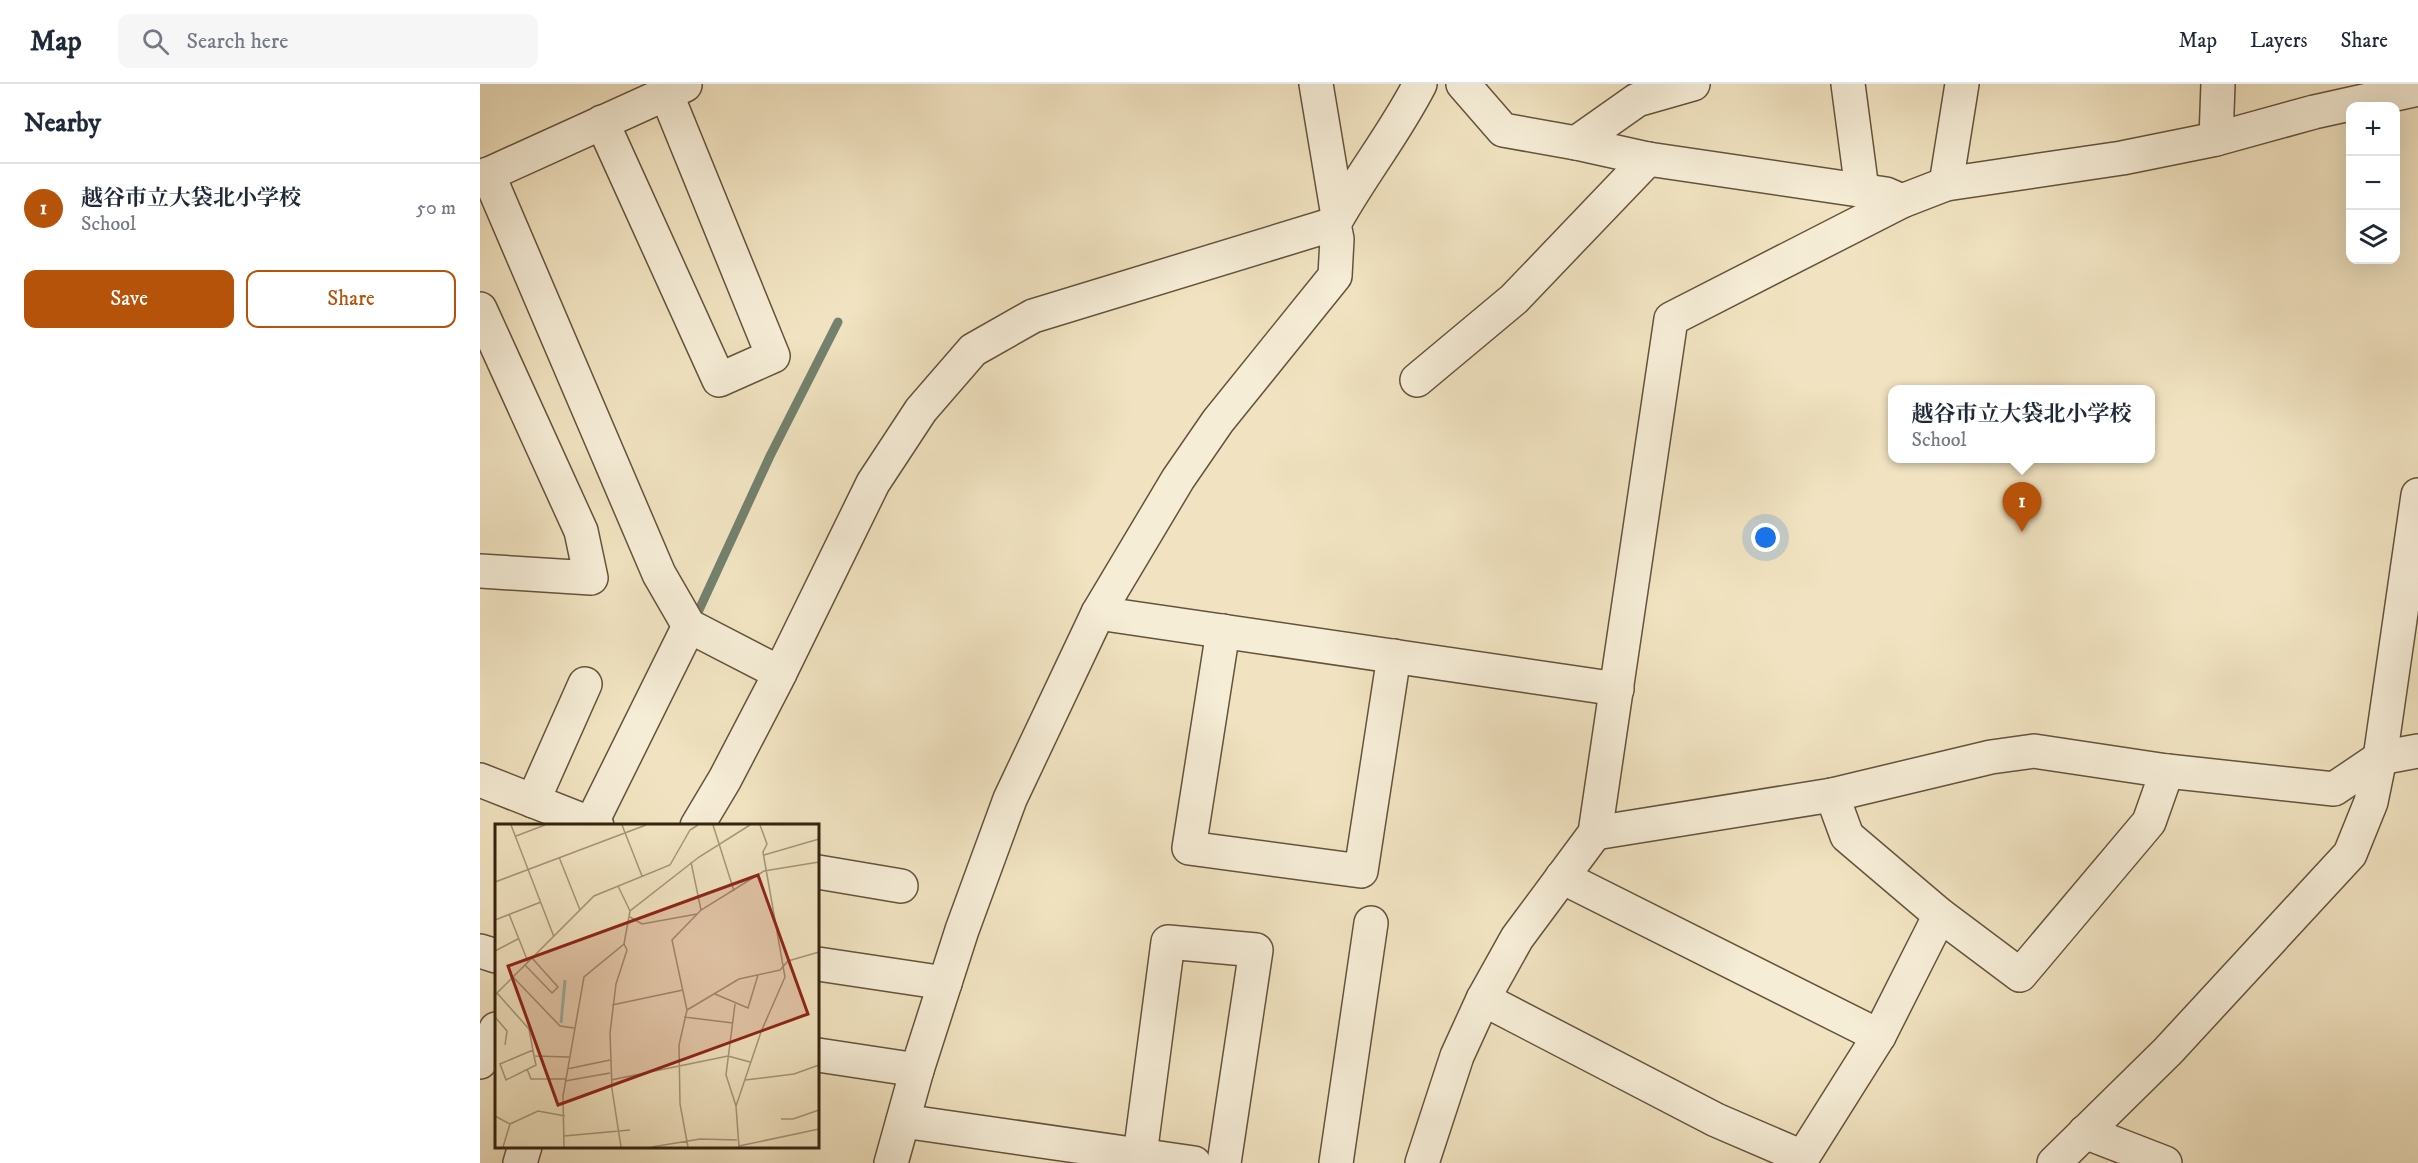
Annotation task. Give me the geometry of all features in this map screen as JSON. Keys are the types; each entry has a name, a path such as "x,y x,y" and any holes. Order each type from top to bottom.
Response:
{"street":[{"path":"891,1163 917,1070 945,983 1010,799 1098,613 1178,480 1218,421 1335,276 1336,220 1316,84"},
{"path":"698,824 780,673 873,483 921,410 973,350 1033,316 1336,220 1353,189 1401,121 1420,84"},
{"path":"1463,84 1503,130 1576,142 1648,159 1886,194 1902,201"},
{"path":"1576,142 1637,100 1693,84"},
{"path":"1848,84 1862,190"},
{"path":"1946,184 1962,84"},
{"path":"2216,139 2218,84"},
{"path":"619,105 719,380 773,356 676,89 619,105 484,176 659,574 689,626 780,673"},
{"path":"1422,1163 1457,1056 1483,999 1517,938 1594,833 1671,319 1902,201 1946,184 2122,158 2216,139 2314,112 2418,89"},
{"path":"1417,380 1515,299 1648,159"},
{"path":"480,309 581,531 591,578 480,571"},
{"path":"2054,1163 2168,1051 2350,854 2371,801 2380,758 2418,495"},
{"path":"1098,613 1617,689"},
{"path":"480,780 592,824 689,626"},
{"path":"1222,631 1189,848 1361,871 1395,656"},
{"path":"533,801 585,684"},
{"path":"1594,833 1832,795 1991,757 2034,751 2167,771 2334,789 2380,758 2418,750"},
{"path":"1832,795 1847,836 1940,915 2020,975 2149,822 2167,771"},
{"path":"819,872 901,886"},
{"path":"1562,877 1879,1036"},
{"path":"1483,999 1716,1120 1800,1160 1879,1036 1940,915"},
{"path":"1336,1163 1371,923"},
{"path":"1133,1157 1168,942 1256,950 1224,1163"},
{"path":"480,951 495,956"},
{"path":"819,964 945,983"},
{"path":"480,1062 495,1031"},
{"path":"819,1054 917,1070"},
{"path":"903,1121 1133,1157 1194,1163"},
{"path":"2085,1132 2165,1163"},
{"path":"520,1163 524,1148"}],"waterway":[{"path":"699,610 770,456 838,322"}],"place":[{"name":"越谷市立大袋北小学校","path":"2022,532"}]}
